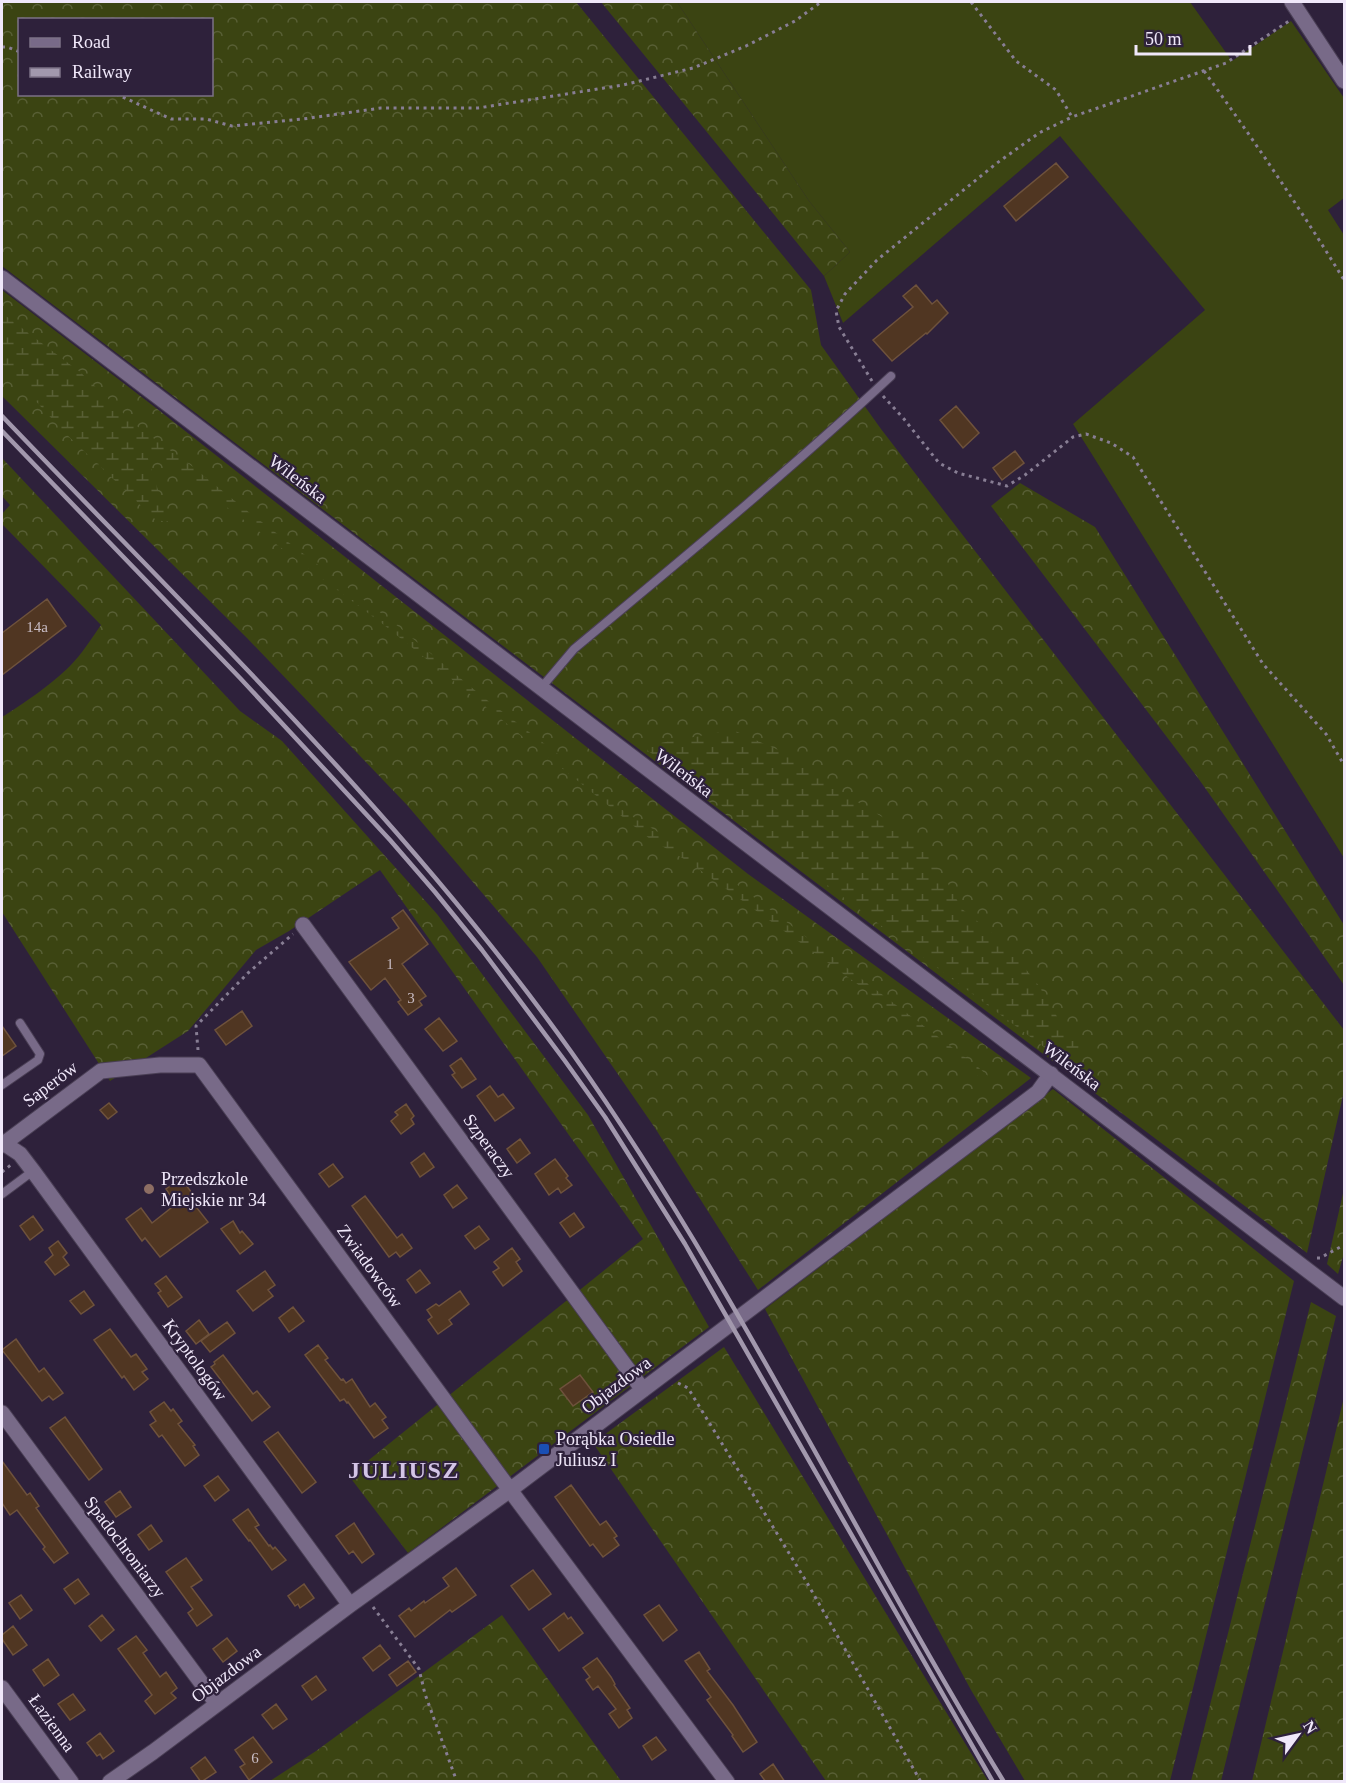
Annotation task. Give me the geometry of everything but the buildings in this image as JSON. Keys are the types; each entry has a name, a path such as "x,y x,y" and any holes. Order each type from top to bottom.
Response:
{"street":[{"path":"1296,8 1344,81"},
{"name":"Wileńska","path":"2,278 1344,1298"},
{"name":"Szperaczy","path":"303,925 643,1389"},
{"name":"Saperów","path":"2,1144 101,1071 160,1065 199,1065"},
{"name":"Zwiadowców","path":"199,1065 727,1782"},
{"name":"Objazdowa","path":"110,1782 510,1490 1038,1092 1051,1074"},
{"name":"Kryptologów","path":"2,1144 20,1154 356,1601"},
{"name":"Spadochroniarzy","path":"2,1413 217,1704"},
{"name":"Łazienna","path":"2,1688 70,1782"}],"lane":[{"path":"541,688 574,650 849,416 891,376"},
{"path":"2,1085 38,1060 40,1054 20,1023"},
{"path":"2,1194 33,1171"}],"path":[{"path":"120,96 171,119 206,119 232,126 381,108 478,108 623,85 693,68 746,46 795,21 821,2"},
{"path":"971,2 1016,61 1056,90 1072,117"},
{"path":"1296,8 1226,63 1072,117 1040,133 997,163 877,260 844,294 836,311 839,327 877,389 939,463 958,473 1007,486 1025,475 1073,436 1086,434 1111,443 1133,457 1263,664 1326,734 1344,765"},
{"path":"2,47 18,51"},
{"path":"1204,71 1262,152 1344,280"},
{"path":"199,1065 196,1026 248,973 303,925"},
{"path":"1299,1263 1306,1256 1320,1258 1344,1245"},
{"path":"662,1375 688,1388 806,1581 921,1782"},
{"path":"356,1601 373,1607 419,1669 425,1694 457,1782"}],"green space":[{"path":"2,2 576,2 811,290 821,345 881,429 1344,1030 1344,1091 1307,1253 2,266"},
{"path":"601,2 677,2 809,201 850,252 824,276"},
{"path":"677,2 1190,2 1232,61 1291,21 1344,98 1344,198 1328,210 1344,235 1344,858 1073,424 1205,310 1060,136 843,323 824,276 850,252 809,201"},
{"path":"2,290 156,408 748,874 1031,1078 758,1290 655,1128 537,957 407,805 247,638 2,396"},
{"path":"2,313 80,372 138,427 394,623 483,697 571,764 625,812 707,862 990,1078 983,1080 860,986 689,862 650,839 384,625 172,466 147,455 168,522 156,520 63,431 2,364"},
{"path":"2,458 240,711 282,741 437,914 588,1115 709,1327 408,1553 349,1476 643,1239 380,870 289,931 256,950 188,1031 110,1081 2,912 2,717 63,673 101,625 2,524 2,514 10,505 2,496"},
{"path":"1020,483 1095,527 1344,925 1344,985 1198,778 991,506"},
{"path":"733,730 785,753 849,797 914,836 947,882 962,909 1007,945 1039,986 1062,1025 1079,1047 1066,1063 647,750 649,745"},
{"path":"1053,1089 1294,1281 1170,1781 1025,1781 971,1690 765,1309"},
{"path":"1344,1189 1344,1253 1338,1274 1327,1264"},
{"path":"1311,1302 1336,1316 1221,1781 1191,1781"},
{"path":"724,1347 988,1781 826,1781 593,1443"},
{"path":"1344,1397 1344,1781 1252,1781"},
{"path":"502,1615 621,1781 270,1781 316,1751"}],"railway":[{"path":"2,416 299,724 371,803 508,967 572,1053 632,1141 688,1230 897,1599 1004,1782"},
{"path":"2,431 240,678 390,840 482,950 565,1061 605,1117 685,1244 993,1782"}],"place":[{"name":"Przedszkole Miejskie nr 34","path":"149,1189"},
{"name":"Porąbka Osiedle Juliusz I","path":"544,1449"}],"district":[{"name":"JULIUSZ","path":"404,1470"}]}
